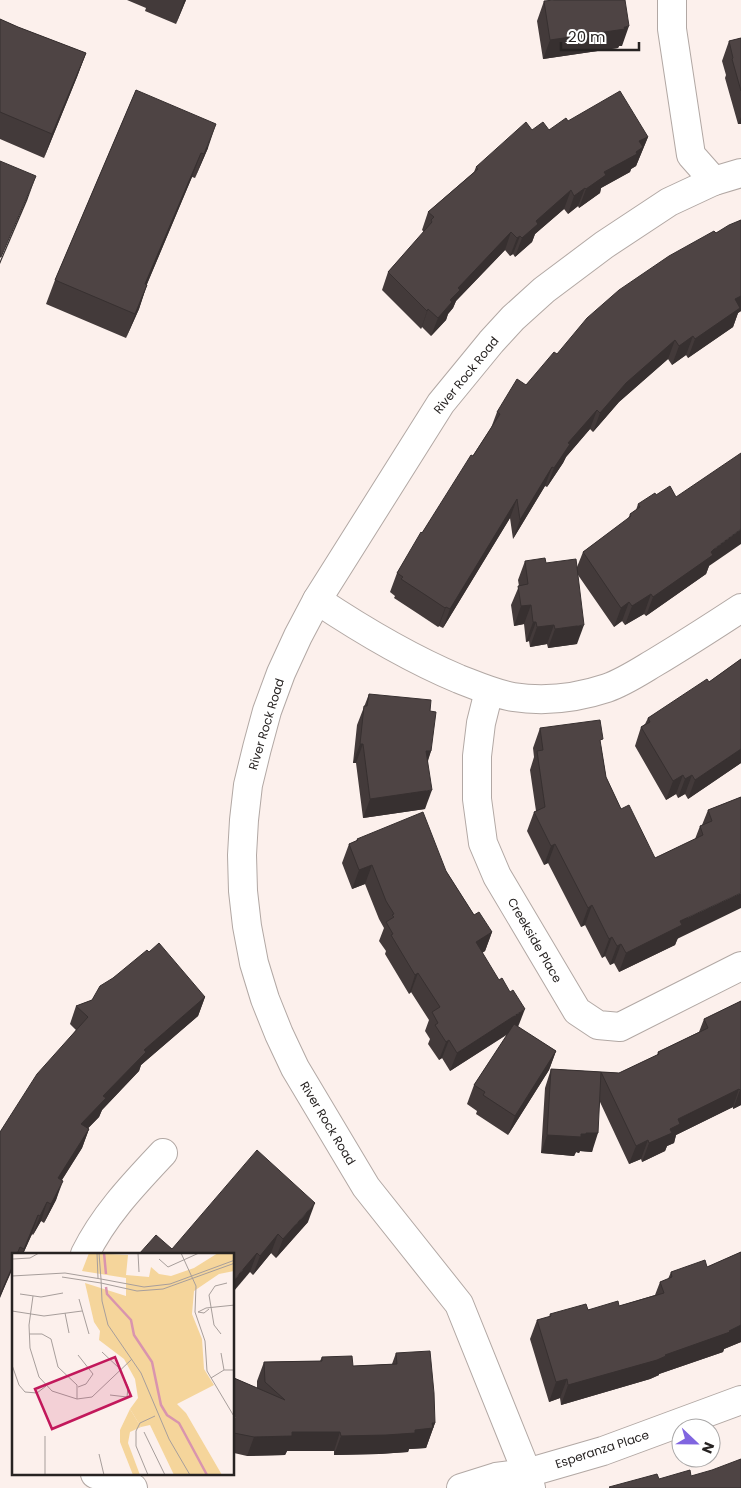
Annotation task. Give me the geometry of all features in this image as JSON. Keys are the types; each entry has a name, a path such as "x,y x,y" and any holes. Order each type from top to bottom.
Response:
{"street":[{"path":"672,0 672,29 691,155 714,181"},
{"name":"River Rock Road","path":"529,1480 459,1304 361,1179 291,1059 279,1034 265,999 254,963 246,917 242,855 248,785 264,720 281,673 298,636 317,600 441,403 491,342 544,290 604,245 669,202 714,181 741,174"},
{"path":"317,600 358,627 432,668 488,691 538,700 571,697 608,687 660,659 741,608"},
{"name":"Creekside Place","path":"488,691 481,723 477,756 477,799 483,843 497,876 577,1011 598,1025 620,1027 741,966"},
{"path":"86,1253 96,1232 135,1183 163,1153"},
{"name":"Esperanza Place","path":"461,1488 496,1477 529,1480 741,1400"},
{"path":"100,1476 133,1488"}],"building":[{"path":"625,0 629,26 624,27 625,29 550,40 544,1"},
{"path":"0,19 86,53 52,134 0,112"},
{"path":"741,38 741,91 729,41"},
{"path":"136,90 216,124 204,154 201,153 145,284 147,285 135,314 55,280"},
{"path":"620,91 648,137 639,141 643,147 636,152 637,154 604,172 606,175 586,189 574,196 571,190 536,221 538,224 522,238 520,236 517,238 511,232 458,288 460,290 450,300 452,302 438,318 428,309 427,311 388,272 432,222 431,220 434,217 428,212 478,169 476,167 526,122 532,130 543,122 549,130 566,118 568,121"},
{"path":"0,161 36,176 1,257 0,257"},
{"path":"741,220 741,296 735,299 740,308 695,339 693,336 679,346 675,340 626,383 600,413 597,410 568,443 570,444 554,468 552,467 520,520 517,499 450,609 445,608 401,579 403,577 397,573 421,532 500,414 497,412 517,379 526,385 554,352 557,354 587,318 619,290 669,256 714,231 716,233"},
{"path":"741,453 741,529 714,549 711,552 713,555 653,597 651,594 632,606 629,602 621,608 583,552 631,516 630,514 640,507 638,504 655,493 656,495 670,486 676,497"},
{"path":"545,558 546,563 576,559 584,625 555,629 554,625 537,627 536,622 533,622 531,605 521,606 518,586 528,584 525,561"},
{"path":"741,659 741,749 695,780 692,775 685,779 683,775 673,781 641,727 650,722 648,718 707,679 709,682"},
{"path":"369,694 431,700 430,711 436,712 431,751 426,751 432,790 370,799 363,744 360,744 364,706 367,706"},
{"path":"600,720 603,739 600,740 606,777 621,809 629,805 655,858 703,835 700,826 712,821 708,810 741,797 741,893 680,921 682,925 626,953 621,944 617,946 612,937 609,939 592,905 588,908 555,844 551,846 534,812 545,807 537,751 543,750 540,728"},
{"path":"423,812 446,871 474,915 479,912 492,932 476,942 499,980 502,978 510,992 513,990 525,1009 457,1053 449,1040 446,1042 435,1025 438,1023 432,1012 440,1007 418,973 415,975 391,935 393,934 386,922 394,917 392,915 394,914 386,901 372,865 359,870 349,844"},
{"path":"159,943 205,997 144,1050 146,1052 103,1096 106,1098 81,1124 89,1129 58,1178 63,1181 51,1204 47,1202 40,1216 38,1215 24,1249 20,1247 17,1253 12,1253 12,1268 0,1295 0,1132 37,1074 88,1017 76,1006 92,1000 100,986 113,978 147,950 149,952"},
{"path":"741,1001 741,1090 739,1089 678,1119 680,1124 670,1129 672,1133 649,1143 648,1140 636,1146 601,1072 598,1133 581,1134 581,1137 547,1135 551,1069 619,1073 708,1028 704,1019"},
{"path":"514,1024 556,1051 515,1116 483,1095 485,1092 474,1085"},
{"path":"257,1150 315,1203 283,1239 278,1234 260,1256 257,1253 235,1279 235,1253 140,1253 156,1235 172,1249"},
{"path":"741,1252 741,1325 730,1332 665,1355 657,1360 568,1385 567,1379 556,1382 537,1320 551,1316 550,1314 586,1304 588,1310 618,1301 619,1306 664,1293 660,1282 672,1277 671,1272 705,1260 707,1267"},
{"path":"430,1351 434,1393 435,1423 432,1423 433,1428 415,1430 415,1433 386,1435 341,1436 340,1432 292,1432 292,1436 254,1437 235,1433 235,1378 285,1400 265,1382 264,1362 322,1361 322,1357 352,1356 353,1366 397,1364 396,1353"},
{"path":"741,1459 741,1488 609,1487 657,1474 659,1479 690,1470 691,1476"}]}
